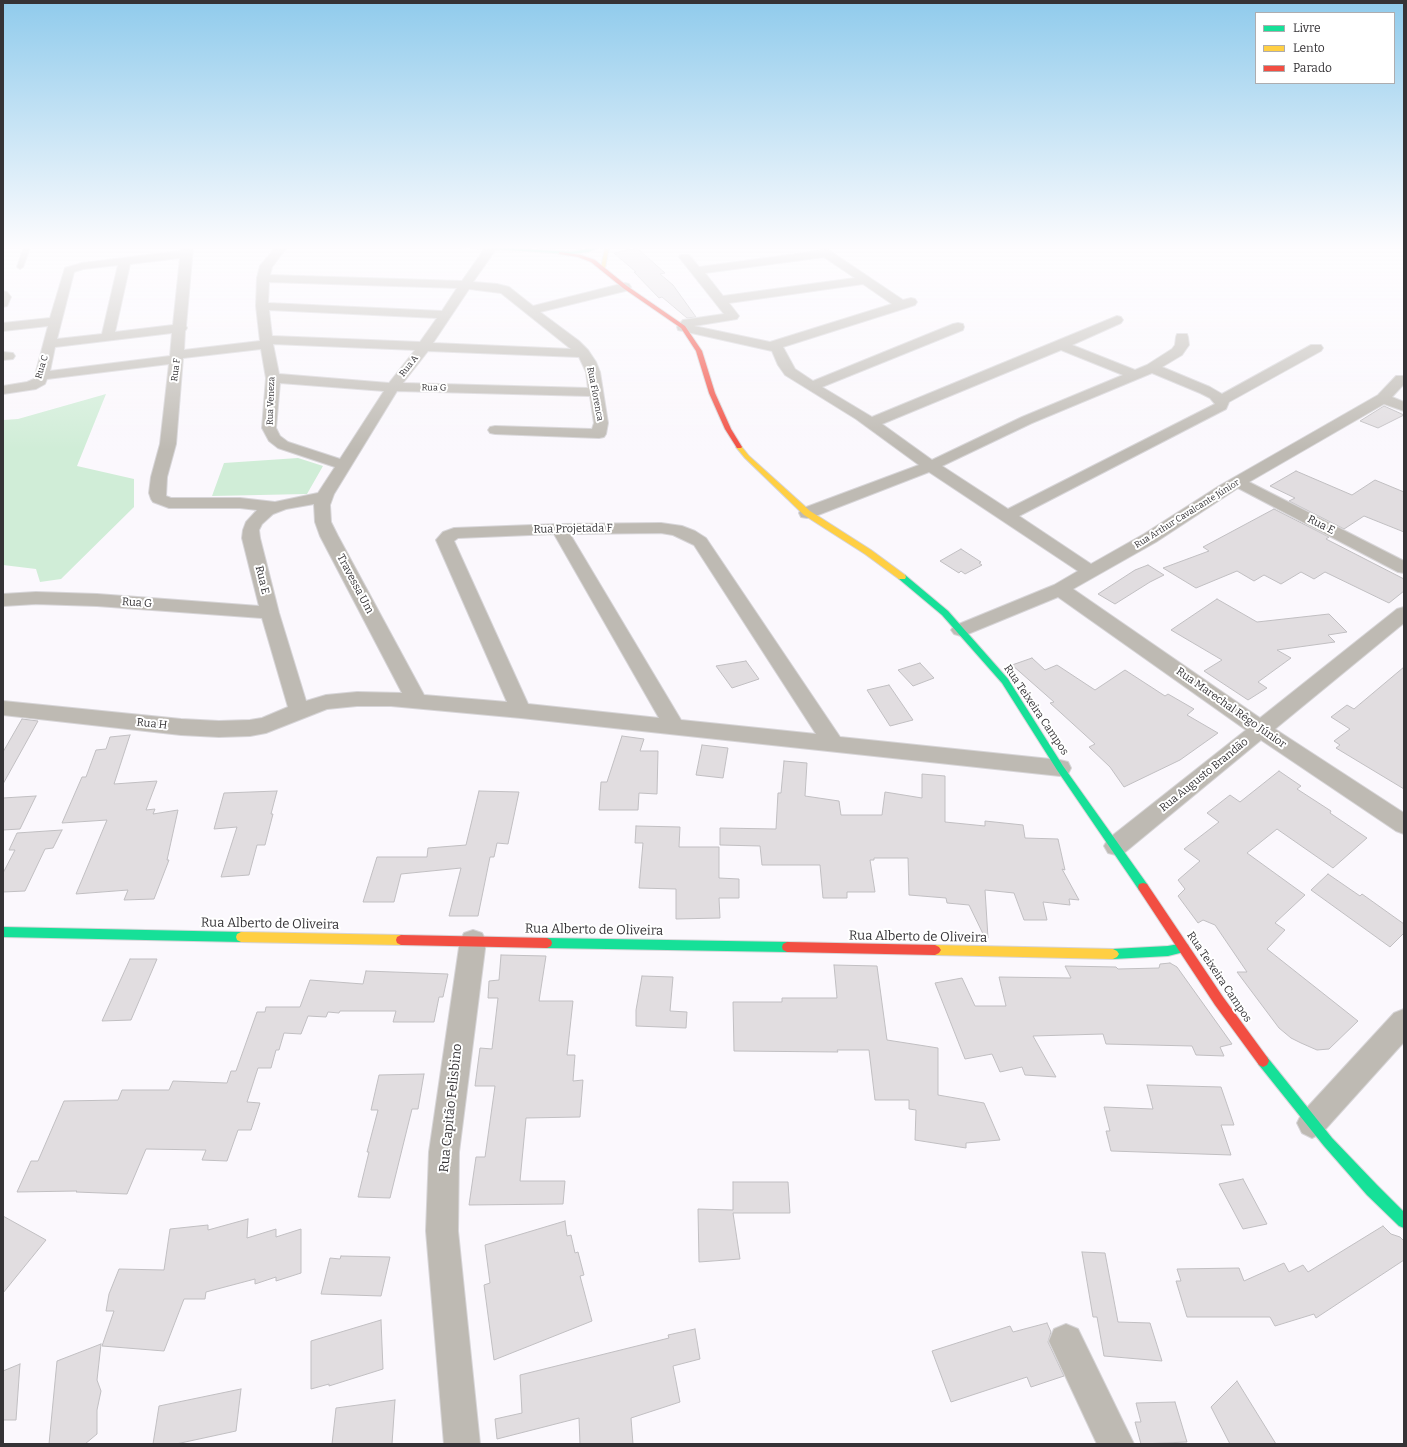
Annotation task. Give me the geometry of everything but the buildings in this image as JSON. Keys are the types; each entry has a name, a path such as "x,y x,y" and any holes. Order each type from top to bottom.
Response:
{"street":[{"path":"3,327 55,322 57,315"},
{"path":"108,336 113,315"},
{"name":"Rua F","path":"182,315 168,444 159,477 157,493 159,499 164,502 240,503 275,507"},
{"name":"Rua Veneza","path":"263,315 266,342 273,378 269,428 274,438 283,445 294,450 344,465"},
{"path":"436,315 446,315"},
{"name":"Rua A","path":"344,465 393,387 446,315"},
{"name":"Rua Florenca","path":"494,430 599,434 601,424 593,372 589,362 583,353 537,315"},
{"name":"Rua Teixeira Campos","path":"664,315 680,326 693,340 699,351 712,393 728,429 735,442 747,458 807,513 868,552 910,583 945,613 1005,681 1060,768 1116,846 1219,1001 1258,1055 1328,1142 1404,1221"},
{"path":"680,326 733,316 732,315"},
{"path":"772,346 870,315"},
{"path":"872,424 1117,320"},
{"name":"Rua C","path":"3,390 31,386 40,381 55,322"},
{"path":"680,326 772,346 779,350 785,365 790,372 872,424 931,466 1090,571"},
{"path":"812,386 958,327"},
{"path":"49,344 181,328"},
{"path":"807,513 931,466 1027,420 1152,368 1177,352 1182,345 1182,337"},
{"path":"41,376 178,357 266,342 583,353"},
{"path":"1061,345 1135,375"},
{"path":"1221,401 1316,348"},
{"path":"1152,368 1205,390 1221,401"},
{"name":"Rua G","path":"273,378 393,387 596,392"},
{"name":"Rua Arthur Cavalcante Júnior","path":"961,630 1060,589 1150,538 1238,482 1383,398 1401,379"},
{"path":"1383,398 1404,407"},
{"path":"1007,516 1221,406 1221,401"},
{"name":"Travessa Um","path":"344,465 324,496 322,512 323,522 417,701"},
{"name":"Rua E","path":"1238,482 1404,568"},
{"name":"Rua E","path":"299,710 270,613 251,538 251,530 254,522 260,516 275,507 324,496"},
{"name":"Rua Projetada F","path":"521,711 446,540 448,536 454,533 559,529 661,528 676,530 689,535 700,542 834,745"},
{"path":"559,529 675,728"},
{"name":"Rua Marechal Rêgo Júnior","path":"1060,589 1260,729 1404,824"},
{"name":"Rua G","path":"3,600 36,598 96,600 270,613"},
{"name":"Rua Augusto Brandão","path":"1116,846 1404,613"},
{"name":"Rua H","path":"3,708 181,727 219,729 250,728 266,725 299,710 326,702 357,699 417,701 1060,768"},
{"name":"Rua Alberto de Oliveira","path":"3,932 1129,954 1168,952 1184,948"},
{"name":"Rua Capitão Felisbino","path":"462,1444 442,1231 443,1168 452,1083 473,941"},
{"path":"1312,1122 1404,1022"},
{"path":"1066,1340 1116,1444"}],"green space":[{"path":"106,394 77,466 134,479 134,507 61,579 40,582 36,569 3,565 3,420 18,419"},
{"path":"298,458 323,466 307,494 212,496 224,463"}],"traffic: fast":[{"path":"902,577 945,613 1005,681 1060,768 1143,887"},
{"path":"3,932 241,937"},
{"path":"547,943 787,947"},
{"path":"1113,954 1168,951 1184,948"},
{"path":"1263,1061 1328,1142 1372,1190 1404,1221"}],"traffic: slow":[{"path":"739,447 747,457 807,513 868,552 902,577"},
{"path":"241,937 401,940"},
{"path":"935,950 1113,954"}],"traffic: jam":[{"path":"665,315 683,327 699,351 712,393 728,429 739,447"},
{"path":"1143,887 1219,1001 1263,1061"},
{"path":"401,940 547,943"},
{"path":"787,947 935,950"}]}
